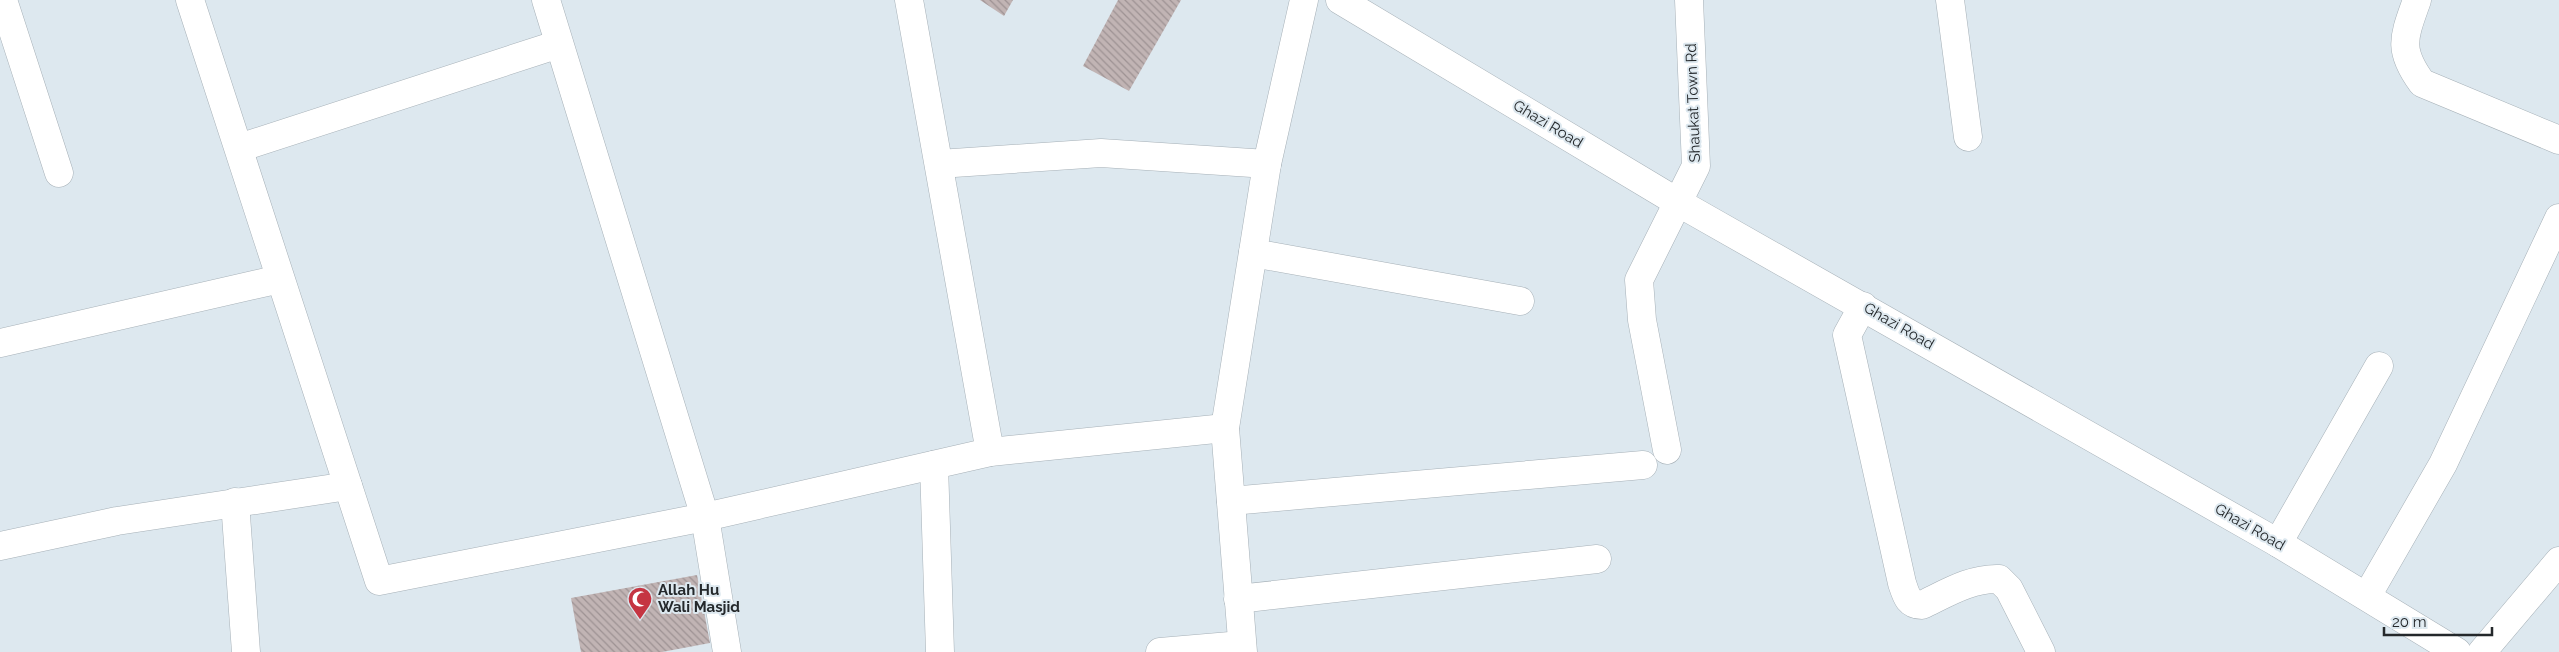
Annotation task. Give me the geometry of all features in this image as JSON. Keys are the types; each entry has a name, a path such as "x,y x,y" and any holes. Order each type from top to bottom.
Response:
{"street":[{"path":"3,0 59,173"},
{"path":"190,0 379,581 705,517 990,452 1225,428"},
{"path":"546,0 705,517 727,652"},
{"path":"909,0 990,452"},
{"path":"1160,652 1242,648 1225,428 1267,164 1304,0"},
{"name":"Ghazi Road","path":"1340,0 1679,203 2278,543 2457,652"},
{"name":"Shaukat Town Rd","path":"1667,450 1642,320 1639,280 1696,166 1689,0"},
{"path":"1950,0 1968,137"},
{"path":"2417,0 2405,35 2408,64 2422,83 2559,140"},
{"path":"239,148 559,44"},
{"path":"939,164 1101,153 1267,164"},
{"path":"2367,596 2443,464 2559,218"},
{"path":"1253,254 1520,301"},
{"path":"0,343 280,279"},
{"path":"1863,306 1847,335 1902,584 1909,601 1922,606 1971,583 1986,579 1999,580 2009,589 2041,652"},
{"path":"2278,543 2379,366"},
{"path":"934,465 940,652"},
{"path":"1231,501 1643,465"},
{"path":"0,546 117,521 348,486"},
{"path":"235,502 246,652"},
{"path":"1238,599 1597,559"},
{"path":"2482,652 2559,561"}],"building":[{"path":"980,0 1013,0 1004,16"},
{"path":"1118,0 1181,0 1129,91 1083,66"},
{"name":"Allah Hu Wali Masjid","path":"697,575 710,643 662,652 581,652 571,598"}],"place":[{"name":"Allah Hu Wali Masjid","path":"640,620"}]}
